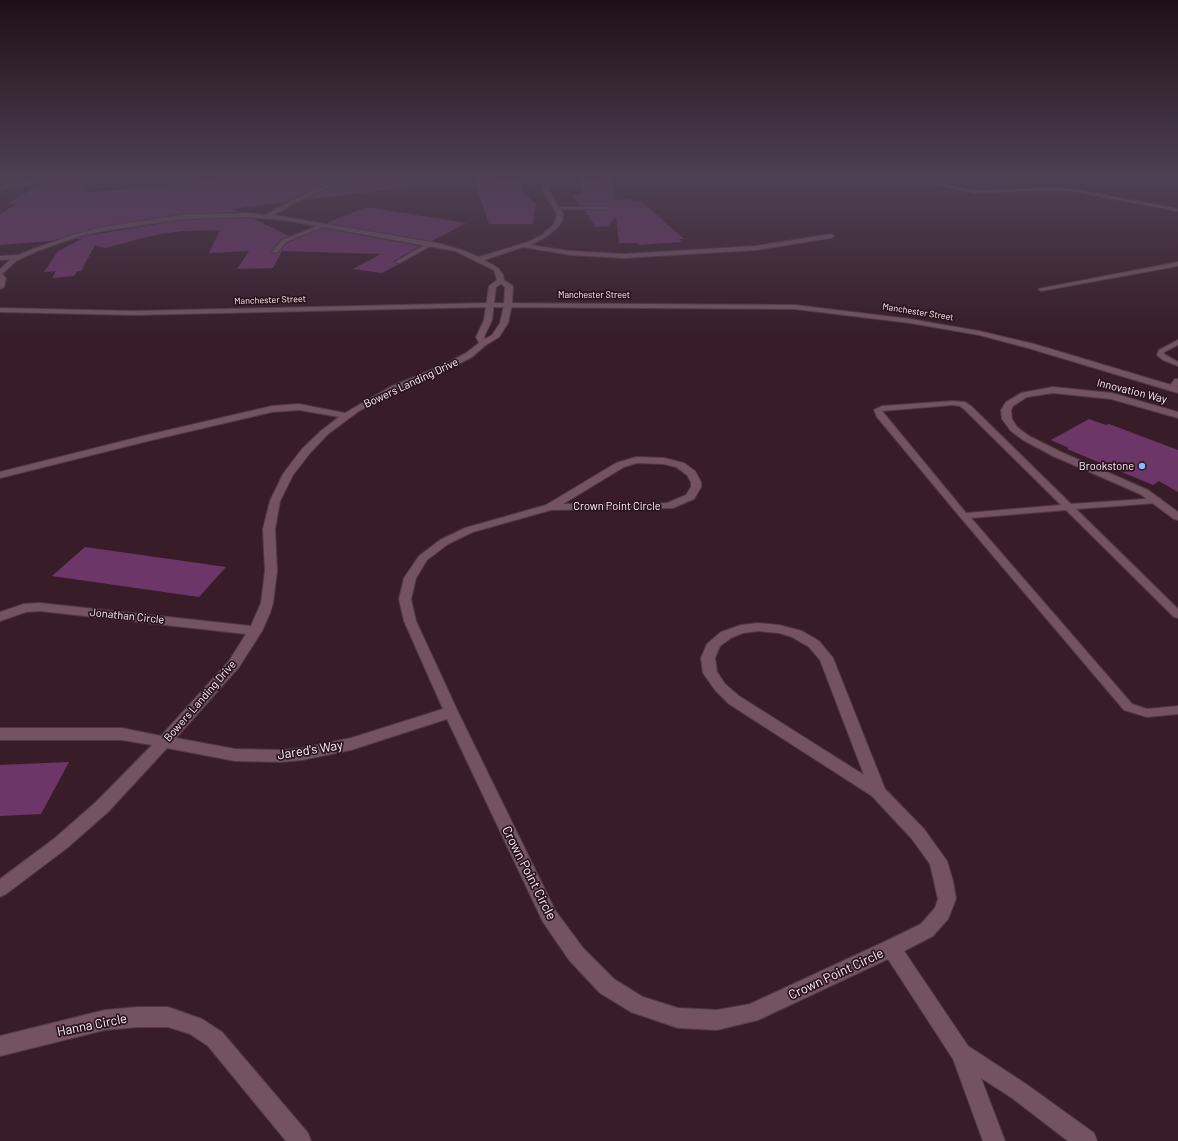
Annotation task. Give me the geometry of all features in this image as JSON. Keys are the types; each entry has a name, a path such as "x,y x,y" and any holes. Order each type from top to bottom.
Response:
{"street":[{"path":"0,273 18,258 78,235 105,229"},
{"path":"348,229 457,250 480,259 496,269 500,275 501,281 493,286 488,320 480,336 483,343"},
{"path":"480,259 525,246 544,236 552,229"},
{"path":"525,246 570,253 596,255 651,255 756,248 830,236"},
{"path":"0,258 18,258"},
{"path":"0,276 3,278 0,287"},
{"name":"Bowers Landing Drive","path":"0,890 84,824 133,776 224,677 234,664 264,614 269,592 271,571 269,529 275,501 281,488 297,463 320,437 346,416 378,396 455,363 469,355 483,343 495,337 501,331 508,305 509,286 501,281"},
{"name":"Manchester Street","path":"0,310 182,312 508,305 763,306 828,310 979,332 1175,389"},
{"name":"Innovation Way","path":"1178,416 1112,396 1066,390 1053,390 1024,395 1009,404 1006,410 1007,419 1026,438 1057,454 1128,484 1157,500 1178,517"},
{"path":"0,475 143,439 272,409 299,407 346,416"},
{"name":"Crown Point Circle","path":"550,507 620,465 636,460 655,460 676,464 691,473 696,482 696,488 690,497 669,506 550,507 483,525 456,535 428,554 416,568 410,578 405,599 410,620 451,712 549,916 576,954 607,986 638,1005 678,1018 717,1020 751,1013 927,930 942,913 947,899 938,861 918,834 878,792 734,700 720,687 710,673 708,658 714,644 726,635 741,629 758,627 785,630 797,634 814,644 826,658 878,792"},
{"name":"Jonathan Circle","path":"0,617 24,608 40,607 255,631"},
{"name":"Jared's Way","path":"164,741 235,755 257,756 302,754 351,744 451,712"},
{"path":"0,734 116,734 164,741"},
{"path":"891,948 961,1053 994,1141"},
{"name":"Hanna Circle","path":"0,1046 105,1020 138,1017 168,1018 195,1026 215,1039 300,1141"},
{"path":"961,1053 1019,1091 1086,1141"}],"lane":[{"path":"275,252 284,241 313,229"},
{"path":"398,262 430,244"},
{"path":"1041,289 1178,264"},
{"path":"1178,342 1161,351 1160,355 1164,359 1178,364"},
{"path":"1175,389 1178,381"},
{"path":"1178,615 968,408 962,404 953,403 882,408 878,410 964,516 1128,707 1146,713 1178,710"},
{"path":"964,516 1067,506 1157,500"}],"building":[{"path":"0,229 92,229 51,241 0,245"},
{"path":"127,229 275,229 289,236 281,239 271,251 272,253 277,254 287,243 319,229 329,229 420,246 394,261 394,263 399,264 382,273 353,269 381,254 282,251 273,268 237,269 249,251 209,253 220,230 181,231 155,235 105,248 95,245 81,271 77,271 74,276 52,278 56,271 44,272 58,251 82,239 75,239"},
{"path":"363,229 454,229 432,241"},
{"path":"617,229 673,229 684,239 679,239 682,242 638,245 638,243 619,243"},
{"name":"Brookstone","path":"1089,419 1106,425 1109,424 1178,450 1178,492 1159,481 1153,485 1067,449 1069,448 1051,440"},
{"path":"85,547 226,567 199,597 52,576"},
{"path":"69,762 41,814 0,816 0,765"}],"place":[{"name":"Brookstone","path":"1142,466"}]}
